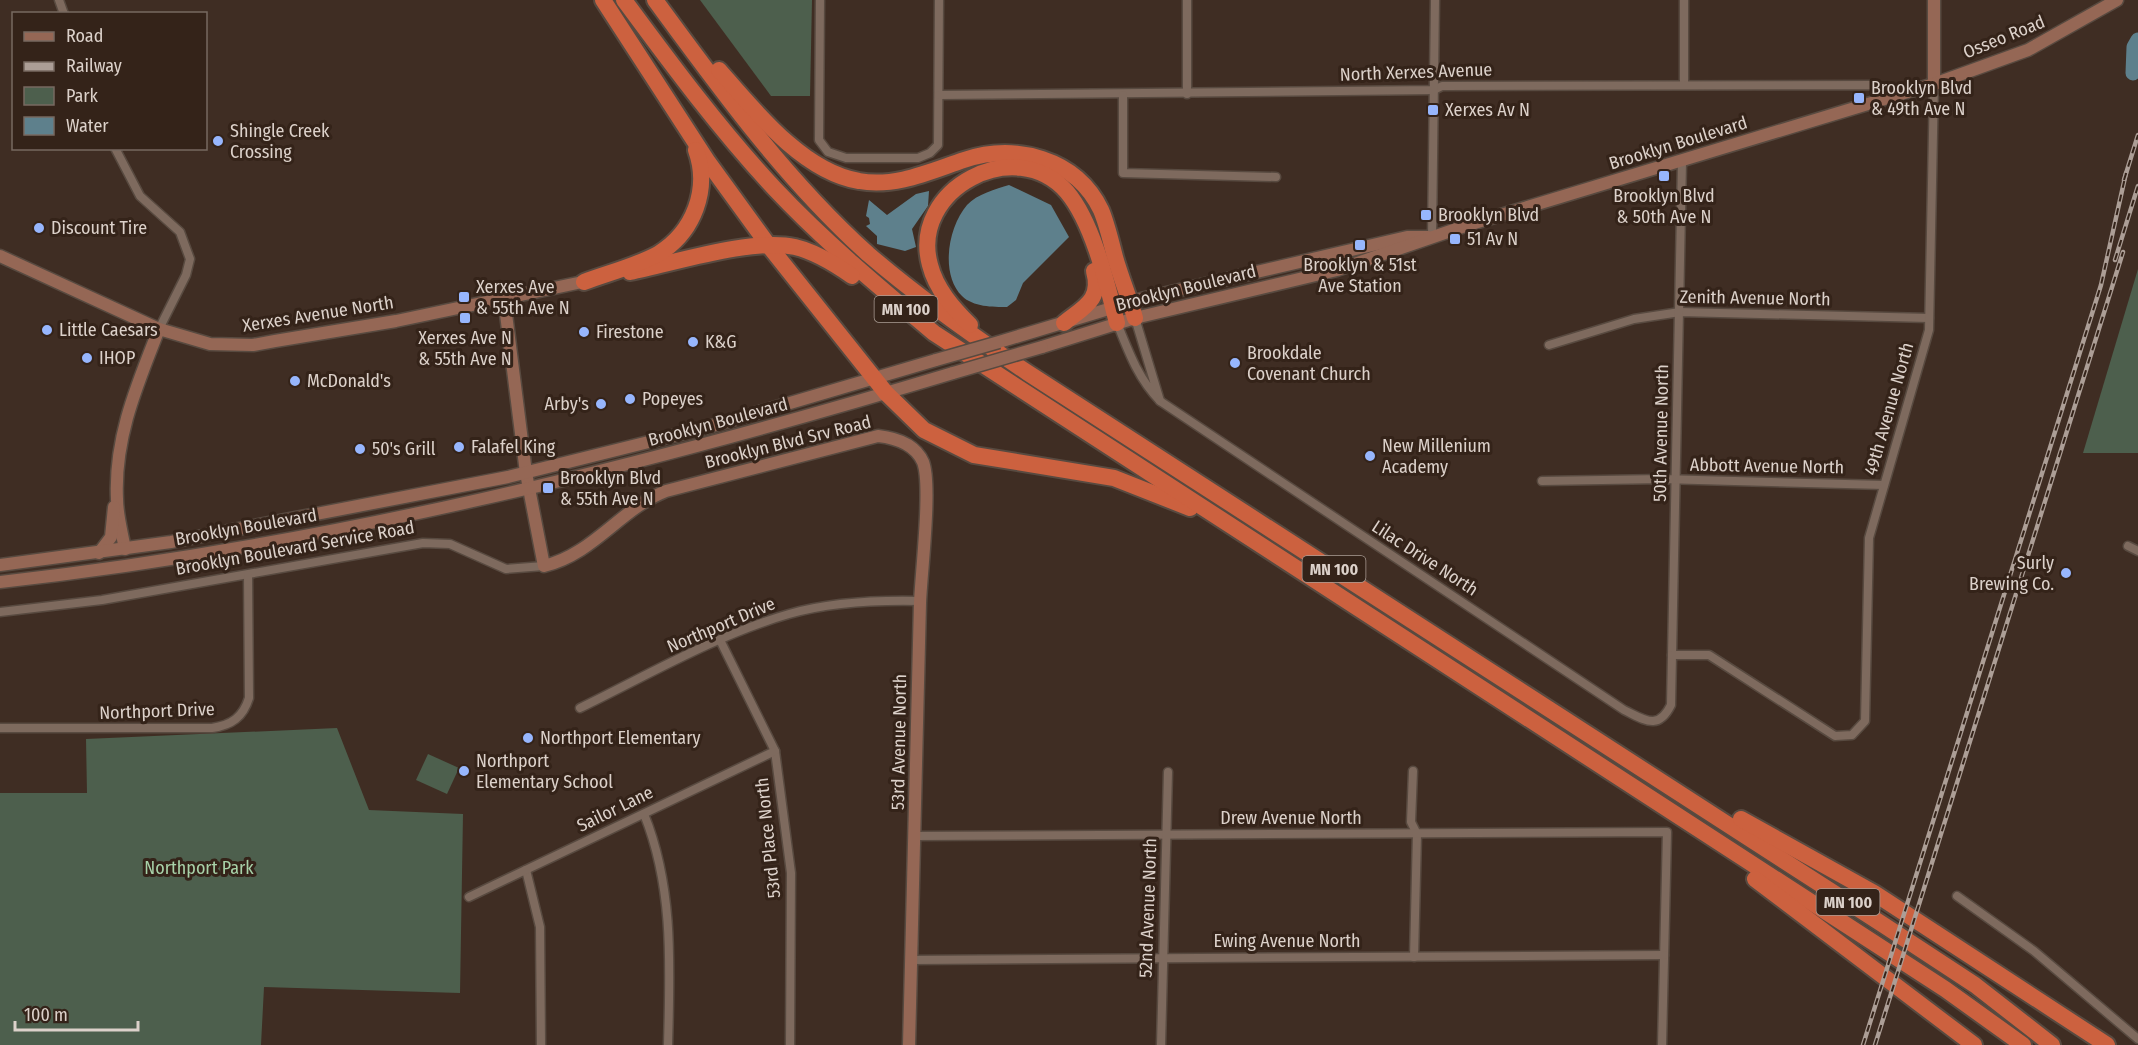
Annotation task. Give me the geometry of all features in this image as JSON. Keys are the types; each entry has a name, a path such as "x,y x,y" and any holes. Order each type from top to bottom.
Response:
{"highway":[{"path":"603,0 690,135 768,246 886,393 924,430 963,452 1114,478 1183,504 1256,542"},
{"name":"MN 100","path":"624,0 681,79 770,183 844,256 934,333 1945,989 2023,1045"},
{"path":"656,0 767,123 805,155 842,177 860,182 893,182 971,158 999,153 1037,157 1064,169 1087,189 1100,209 1132,310"},
{"name":"MN 100","path":"656,0 749,126 831,218 867,253 939,313 1028,373 1639,765 1975,985 2052,1045"},
{"path":"584,282 656,255 683,231 696,210 701,190 699,159 690,135"},
{"path":"1028,373 971,327 945,297 930,266 927,247 930,226 942,201 952,189 975,175 994,169 1013,168 1044,175 1060,186 1077,207 1092,241 1115,315"},
{"path":"1064,323 1089,304 1098,289 1077,207"},
{"path":"630,272 740,249 768,246 794,247 832,262 934,333"},
{"path":"1639,765 1837,870 2107,1045"},
{"path":"1716,842 1737,866 1974,1045"}],"main road":[{"path":"1934,0 1934,84"},
{"name":"Osseo Road","path":"1934,84 2028,50 2117,0"},
{"name":"Brooklyn Boulevard","path":"0,582 71,574 289,537 530,489 698,447 1042,347 1115,315 1132,310 1337,270 1408,248 1432,237 1934,84"},
{"name":"Xerxes Avenue North","path":"0,256 159,329 210,344 253,345 396,321 630,272"},
{"path":"504,298 526,473 544,566"},
{"name":"Brooklyn Boulevard","path":"0,565 125,549 344,510 526,473 705,428 1064,323 1115,315"},
{"path":"71,574 116,560 125,549 117,501 117,474 123,429 159,329"},
{"name":"Brooklyn Blvd Srv Road","path":"675,489 879,436 895,438 909,445"},
{"name":"53rd Avenue North","path":"909,445 923,463 926,483 920,601 909,1045"},
{"name":"Brooklyn Boulevard Service Road","path":"544,566 561,562 583,551 640,503 675,489"},
{"path":"99,553 111,537 112,510 117,501"}],"street":[{"path":"820,0 819,140 828,152 846,158 918,158 930,153 938,146 939,0"},
{"path":"1187,0 1187,94"},
{"path":"1432,237 1435,0"},
{"path":"1684,0 1684,84"},
{"name":"North Xerxes Avenue","path":"939,95 1123,95 1434,90 1442,86 1684,84 1877,86 1882,88 1886,98"},
{"name":"49th Avenue North","path":"1672,655 1709,655 1827,733 1835,736 1852,735 1860,729 1868,711 1869,538 1929,330 1934,84"},
{"path":"1123,95 1123,174 1276,177"},
{"path":"115,150 140,196 180,232 189,259 186,275 159,329"},
{"name":"50th Avenue North","path":"1671,705 1682,162"},
{"path":"1132,310 1160,401"},
{"name":"Zenith Avenue North","path":"1550,345 1634,319 1680,312 1929,318"},
{"name":"Lilac Drive North","path":"1115,315 1132,363 1147,388 1160,401 1624,710 1648,722 1658,720 1666,714 1671,705"},
{"name":"Abbott Avenue North","path":"1542,481 1884,485"},
{"name":"Brooklyn Boulevard Service Road","path":"0,612 102,600 423,543 450,544 506,568 544,566"},
{"path":"2128,546 2138,551"},
{"name":"Northport Drive","path":"0,728 189,729 212,728 232,723 246,708 249,698 248,575"},
{"name":"Northport Drive","path":"580,708 720,640 781,616 863,601 920,601"},
{"name":"53rd Place North","path":"720,640 774,751 791,873 790,1045"},
{"name":"Sailor Lane","path":"469,897 774,751"},
{"path":"1413,771 1412,822 1417,834 1414,957"},
{"name":"52nd Avenue North","path":"1161,1045 1168,772"},
{"path":"644,814 652,834 666,894 670,955 668,1045"},
{"name":"Drew Avenue North","path":"915,836 1667,832 1664,955"},
{"path":"526,870 540,927 541,1045"},
{"path":"1957,896 2034,951 2138,1039"},
{"path":"1662,1045 1664,955"},
{"name":"Ewing Avenue North","path":"911,960 1664,955"}],"green space":[{"path":"700,0 812,0 810,96 771,96"},
{"path":"2138,269 2138,453 2083,453"},
{"name":"Northport Park","path":"337,728 369,810 463,814 460,993 264,987 261,1045 0,1045 0,793 87,793 86,739"},
{"path":"428,754 459,768 447,794 416,780"}],"water":[{"path":"1009,185 1051,205 1069,237 1023,283 1016,300 1007,307 977,304 967,300 955,287 949,263 951,238 960,214 971,201 987,192"},
{"path":"929,191 928,206 912,229 916,247 905,251 877,244 877,236 866,226 870,224 866,216 869,200 887,215 916,194"}],"waterway":[{"path":"2133,73 2134,47 2138,40"}],"railway":[{"path":"2124,180 2138,135"},
{"path":"1863,1045 2101,285 2126,173"},
{"path":"2115,260 2138,186"},
{"path":"1875,1045 2123,252"}],"place":[{"name":"Brooklyn Blvd & 49th Ave N","path":"1859,98"},
{"name":"Xerxes Av N","path":"1433,110"},
{"name":"Shingle Creek Crossing","path":"218,141"},
{"name":"Brooklyn Blvd & 50th Ave N","path":"1664,176"},
{"name":"Brooklyn Blvd","path":"1426,215"},
{"name":"Discount Tire","path":"39,228"},
{"name":"51 Av N","path":"1455,239"},
{"name":"Brooklyn & 51st Ave Station","path":"1360,245"},
{"name":"Xerxes Ave & 55th Ave N","path":"464,297"},
{"name":"Xerxes Ave N & 55th Ave N","path":"465,318"},
{"name":"Little Caesars","path":"47,330"},
{"name":"Firestone","path":"584,332"},
{"name":"K&G","path":"693,342"},
{"name":"IHOP","path":"87,358"},
{"name":"Brookdale Covenant Church","path":"1235,363"},
{"name":"McDonald's","path":"295,381"},
{"name":"Popeyes","path":"630,399"},
{"name":"Arby's","path":"601,404"},
{"name":"Falafel King","path":"459,447"},
{"name":"50's Grill","path":"360,449"},
{"name":"New Millenium Academy","path":"1370,456"},
{"name":"Brooklyn Blvd & 55th Ave N","path":"548,488"},
{"name":"Surly Brewing Co.","path":"2066,573"},
{"name":"Northport Elementary","path":"528,738"},
{"name":"Northport Elementary School","path":"464,771"}]}
